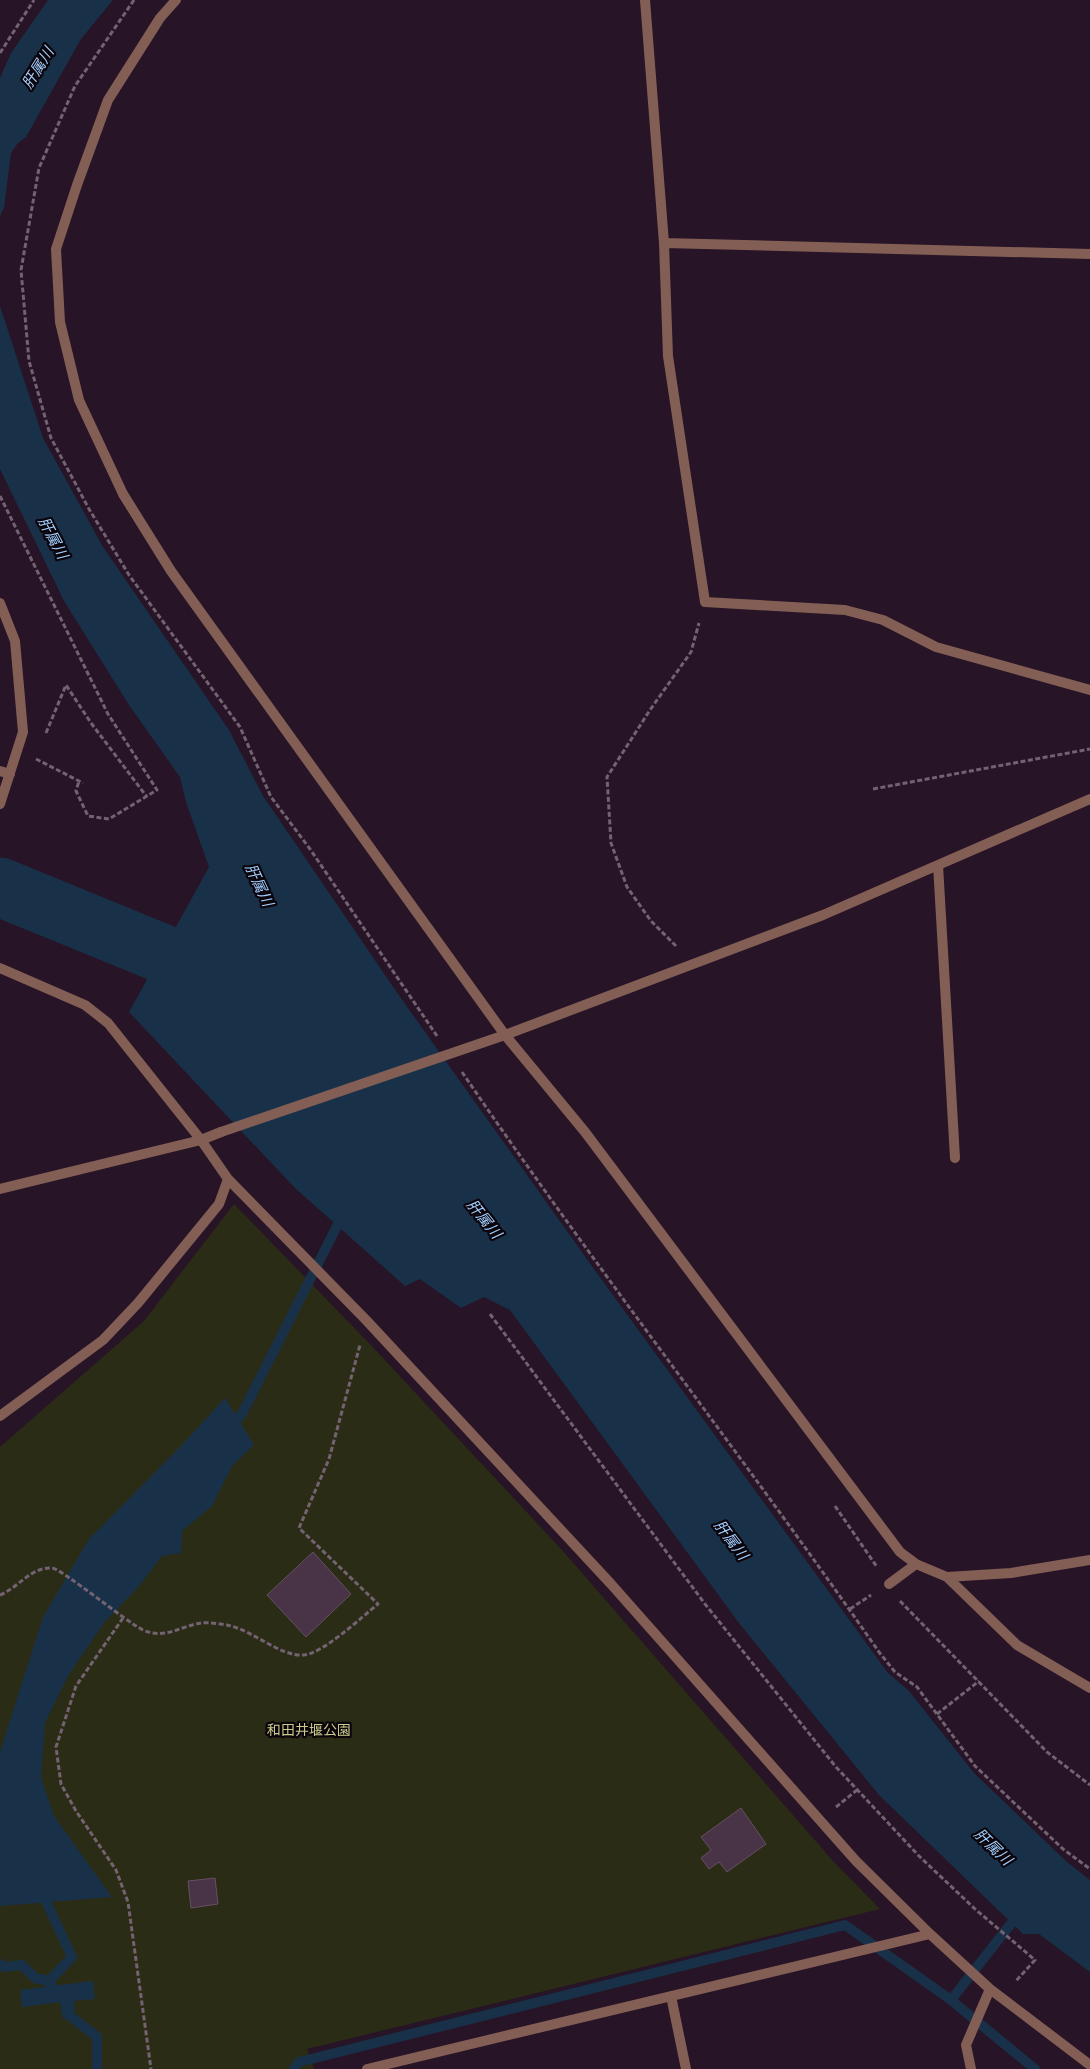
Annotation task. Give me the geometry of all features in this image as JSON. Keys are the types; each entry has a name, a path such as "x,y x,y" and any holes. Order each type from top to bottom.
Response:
{"street":[{"path":"176,0 160,18 108,100 56,249 60,322 79,400 123,494 171,571 505,1035 585,1132 900,1552 916,1564 947,1577 1017,1645 1090,1688"},
{"path":"645,0 664,243 668,356 705,602 845,610 883,620 936,647 1090,690"},
{"path":"664,243 1090,254"},
{"path":"0,603 15,641 23,732 18,750 5,773 2,800"},
{"path":"0,1189 201,1140 505,1035 824,915 1090,799"},
{"path":"938,865 955,1158"},
{"path":"0,968 85,1005 108,1023 201,1140 228,1179 367,1321 611,1584 856,1861 930,1934 990,1989 1090,2065"},
{"path":"0,1416 102,1340 138,1303 219,1204 228,1179"},
{"path":"947,1577 1011,1573 1090,1560"},
{"path":"889,1584 916,1564"},
{"path":"367,2069 930,1934"},
{"path":"971,2069 966,2045 990,1989"},
{"path":"671,1996 686,2069"}],"path":[{"path":"0,53 34,0"},
{"path":"0,496 108,714 157,790 109,819 88,816 76,791 81,782 18,750"},
{"path":"705,602 691,652 650,710 607,777 611,843 627,887 651,921 677,947 707,958"},
{"path":"46,733 66,685 91,723 147,797"},
{"path":"873,789 1090,749"},
{"path":"490,1314 705,1604 836,1767 919,1856 975,1909 1035,1960 1002,1998"},
{"path":"0,1595 38,1569 55,1568 123,1618 144,1631 164,1634 201,1623 228,1625 255,1634 277,1650 304,1655 330,1643 378,1604 299,1528 329,1459 367,1321"},
{"path":"123,1618 76,1686 56,1747 61,1784 76,1811 116,1870 128,1902 151,2069"},
{"path":"937,1714 978,1681"}],"green space":[{"name":"和田井堰公園","path":"234,1204 368,1342 562,1550 833,1861 880,1909 307,2049 314,2069 0,2069 0,1447 144,1321"}],"water":[{"name":"肝属川","path":"48,0 113,0 81,39 26,137 18,143 11,153 4,208 0,216 0,78 11,53"},
{"name":"肝属川","path":"0,306 43,438 103,547 229,730 263,796 398,994 599,1276 888,1673 909,1691 974,1773 1067,1862 1090,1880 1090,1972 1039,1934 1023,1934 879,1795 739,1623 510,1310 484,1297 461,1308 420,1279 405,1286 295,1188 129,1012 209,867 186,802 180,777 129,705 64,601 0,469"},
{"path":"225,1398 254,1445 232,1466 212,1506 182,1531 181,1553 162,1556 140,1585 104,1623 68,1676 45,1723 41,1777 54,1816 112,1897 0,1906 0,1752 43,1617 89,1539 179,1448"},
{"path":"93,1981 95,1999 74,2001 75,2018 63,2019 60,2002 22,2007 20,1990"}],"building":[{"path":"313,1552 351,1594 306,1637 267,1595"},
{"path":"741,1808 766,1844 727,1872 719,1862 709,1869 701,1858 711,1850 701,1837"},
{"path":"215,1878 218,1904 191,1908 188,1881"}],"waterway":[{"path":"0,887 237,984"},
{"path":"230,1428 242,1414 343,1214"},
{"path":"40,1892 72,1957 49,1981 58,1997"},
{"path":"294,2069 299,2062 845,1925 951,2000 1020,1912"},
{"path":"0,1964 4,1967 22,1965 35,1978 49,1981"},
{"path":"951,2000 1035,2069"},
{"path":"66,2010 69,2015 97,2037 97,2069"}]}
